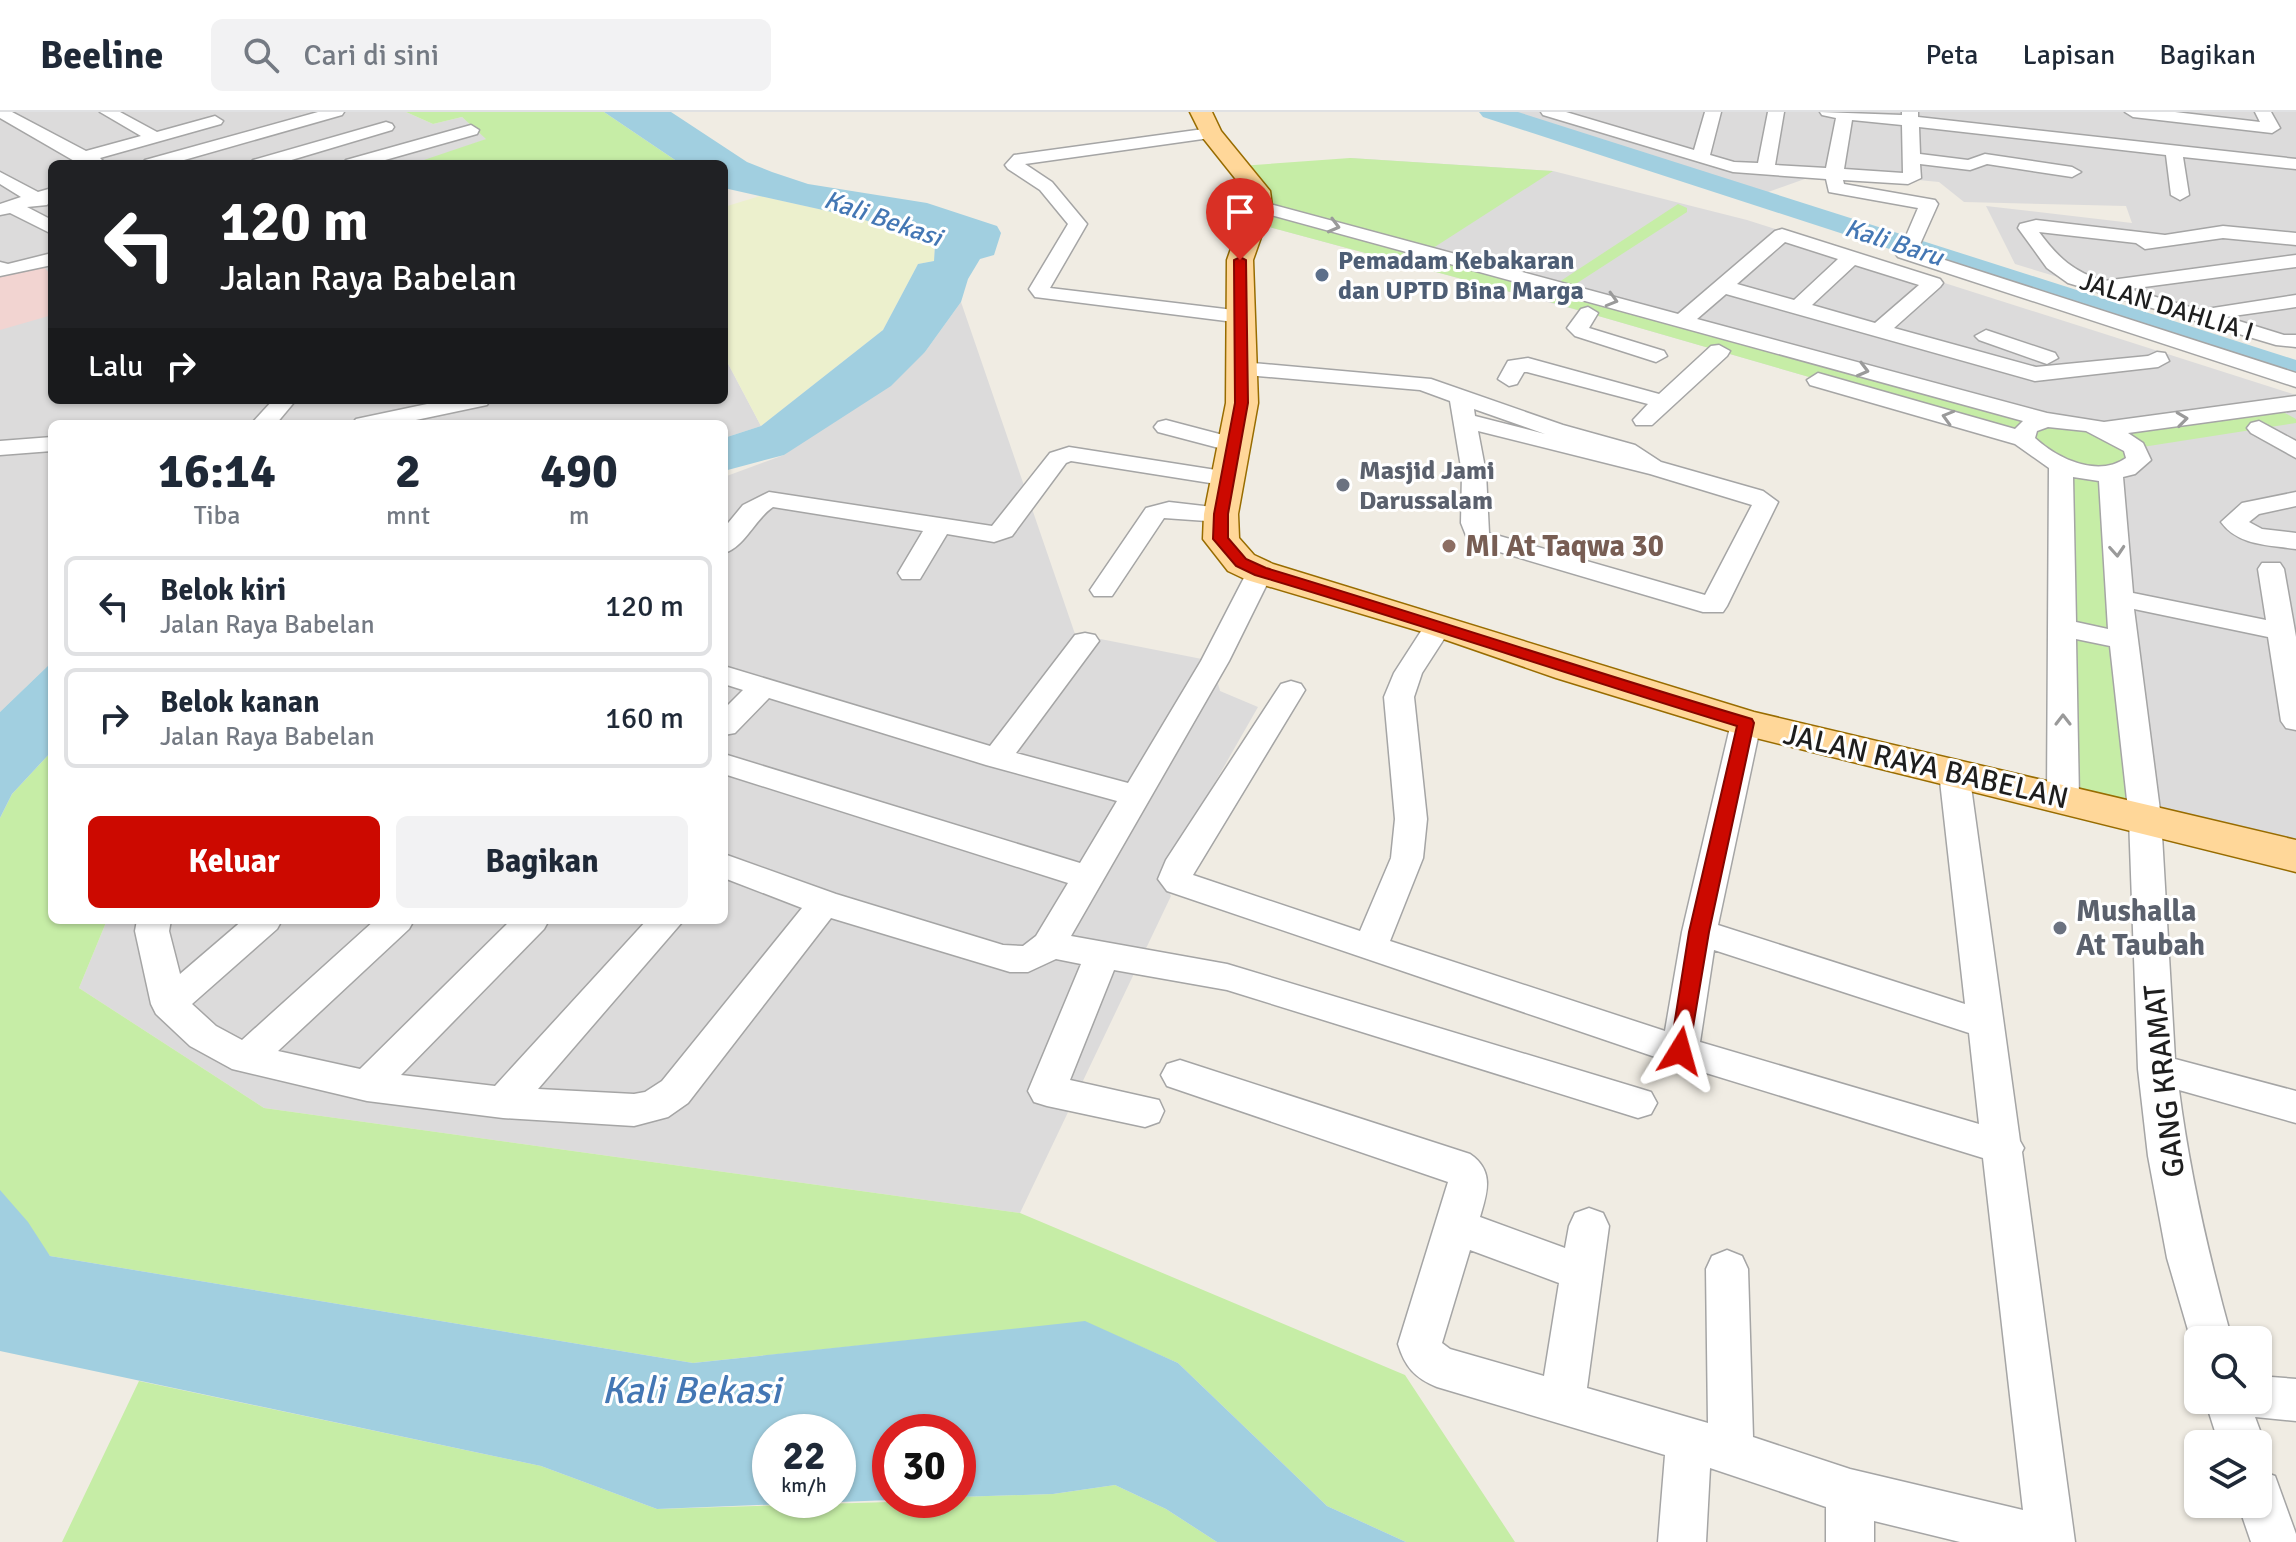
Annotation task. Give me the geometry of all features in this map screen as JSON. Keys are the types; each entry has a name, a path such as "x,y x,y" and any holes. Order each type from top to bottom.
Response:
{"main road":[{"path":"1206,122 1258,191 1256,214"},
{"name":"JALAN RAYA BABELAN","path":"1256,214 1240,260 1242,403 1221,539 1241,563 1260,572 1439,625 1570,670 1746,723 2296,856"}],"street":[{"path":"0,112 88,160"},
{"path":"108,112 156,138"},
{"path":"93,160 156,138 220,125 196,112"},
{"path":"1549,112 1640,132 1733,167 1911,179 1910,116"},
{"path":"1701,157 1713,112"},
{"path":"1765,170 1776,112"},
{"path":"1983,112 2073,122 2078,133"},
{"path":"2133,112 2272,128 2271,119"},
{"path":"2296,164 2078,133 2012,132 1910,116 1836,113 1834,186 1837,190 1919,200 1929,204 1905,253 2296,380"},
{"path":"165,160 321,116 354,114 393,130 275,160"},
{"path":"184,160 321,116"},
{"path":"1206,122 1015,162 1014,165 1046,186 1078,224 1039,289 1042,293 1423,384 1464,410 1550,436 1627,450 1653,467 1762,498 1766,502 1713,606 1478,538 1474,523 1475,485 1464,410"},
{"path":"366,160 471,130"},
{"path":"2012,132 2020,164"},
{"path":"2170,144 2180,195"},
{"path":"1912,158 1970,165 1985,159 2072,172"},
{"path":"0,177 45,197"},
{"path":"10,207 45,197"},
{"path":"10,207 48,226"},
{"path":"1256,214 2023,439 2035,453 2061,466 2111,473 2130,469 2139,460 2135,448"},
{"path":"1256,214 1683,320 2046,420 2075,421 2105,429 2135,448 2282,438 2296,421 2277,398 2296,395"},
{"path":"2166,232 2046,255 2028,226 2166,232 2186,236 2229,232 2296,239"},
{"path":"1683,320 1782,235 2064,326"},
{"name":"JALAN DAHLIA I","path":"2046,255 2066,275 2292,342"},
{"path":"1798,307 1852,257"},
{"path":"2101,286 2296,261"},
{"path":"0,268 5,271 48,266"},
{"path":"1879,330 1933,283"},
{"path":"1724,287 2035,374 2158,361 2151,355 2122,345"},
{"path":"2196,315 2296,301"},
{"path":"1588,313 1577,328 1582,332 1656,356"},
{"path":"1154,327 1242,341"},
{"path":"1969,356 1993,330 2079,369"},
{"path":"1644,420 1719,351"},
{"path":"1509,379 1516,366 1528,365 1664,402"},
{"path":"267,420 281,404"},
{"path":"383,420 460,404"},
{"path":"2105,429 2285,405"},
{"path":"2023,439 2027,427 2046,420"},
{"path":"1166,427 1228,479"},
{"path":"0,448 48,444"},
{"path":"728,540 752,510 769,499 994,534 1003,531 1058,458 1069,454 1228,479"},
{"path":"2061,466 2063,798"},
{"name":"GANG KRAMAT","path":"2111,473 2123,640 2145,818 2157,1069 2168,1156 2185,1244 2206,1326"},
{"path":"1103,590 1155,513 1228,479"},
{"path":"2296,499 2251,508 2234,522 2238,528 2251,534 2296,541"},
{"path":"911,573 938,527"},
{"path":"728,867 824,903 1013,960 1033,958 1048,945 1085,876 1215,661 1260,572"},
{"path":"2281,588 2281,631 2291,661 2296,721"},
{"path":"2120,598 2281,631"},
{"path":"1370,947 1407,858 1410,832 1399,697 1408,673 1439,625"},
{"path":"2062,628 2123,640"},
{"path":"997,758 1085,641"},
{"path":"728,676 997,758 1134,795"},
{"path":"728,722 764,686"},
{"path":"1291,690 1178,868 1175,879 1186,887 1680,1051 2004,1148"},
{"path":"1680,1051 1699,932 1746,723"},
{"path":"728,765 1085,876"},
{"path":"1180,1075 1456,1166 1469,1179 1422,1336 1423,1354 1437,1366 1710,1446 1850,1492 2051,1541 2004,1148 1954,772"},
{"path":"153,924 152,931 169,1004 203,1036 245,1059 367,1086 503,1103 634,1110 665,1100 675,1092 824,903"},
{"path":"169,1004 260,924"},
{"path":"245,1059 393,924"},
{"path":"367,1086 528,924"},
{"path":"503,1103 663,924"},
{"path":"1699,932 1988,1025"},
{"path":"1048,945 1199,971 1280,992 1638,1103"},
{"path":"1103,954 1047,1091 1145,1111"},
{"path":"2157,1069 2296,1107"},
{"path":"1562,1405 1589,1226"},
{"path":"1457,1227 1583,1273"},
{"path":"1682,1542 1710,1446 1727,1269"},
{"path":"2272,1398 2296,1400"},
{"path":"1850,1492 1850,1542"},
{"path":"2267,1518 2275,1542"}],"shaded area":[{"path":"0,112 406,112 433,124 462,117 487,139 428,160 48,160 48,404 728,404 728,364 761,426 728,437 728,420 48,420 48,666 0,712"},
{"path":"1489,112 2296,112 2296,349 2015,264 1986,206 2132,223 2126,206 1964,202 1939,182 1856,174 1816,175 1757,196"},
{"path":"1350,158 1553,171 1747,220 2296,395 2296,856 2145,818 2061,466 2023,439 1588,313 1254,223"},
{"path":"40,263 48,272 48,316 0,330 0,268"},
{"path":"961,302 1075,634 1212,661 1220,691 1258,707 1161,877 1171,896 1020,1213 264,1108 79,988 105,924 728,924 728,476 784,455 925,352"}],"green space":[{"path":"406,112 604,112 675,160 424,160 486,139 462,117 433,124"},
{"path":"1350,158 1553,171 1430,250 1556,284 1536,299 1254,223 1240,166"},
{"path":"760,196 859,218 935,245 934,261 918,264 883,330 761,426 728,364 728,206"},
{"path":"1678,204 1687,208 1687,212 1571,287 2105,429 2274,407 2296,419 2296,423 2136,448 2111,474 2145,818 2063,798 2060,466 2023,439 1550,302 1568,289 1556,284"},
{"path":"48,755 48,924 105,924 79,988 264,1108 1020,1213 1405,1375 1515,1542 1406,1542 1327,1506 1178,1363 1085,1322 693,1363 50,1256 0,1194 0,818 12,794"},
{"path":"139,1381 541,1466 657,1509 752,1506 752,1518 856,1518 856,1503 872,1503 872,1518 976,1518 976,1496 1053,1494 1115,1485 1166,1509 1217,1542 62,1542"}],"water":[{"name":"Kali Bekasi","path":"604,112 671,112 747,162 772,172 808,184 927,203 997,226 1001,233 994,255 980,259 968,279 961,302 925,352 891,386 784,455 728,470 728,437 761,426 883,330 918,264 934,261 935,245 859,218 728,189 728,160 675,160"},
{"path":"48,666 48,755 12,794 0,818 0,712"},
{"name":"Kali Bekasi","path":"0,1190 28,1222 50,1256 693,1363 1085,1321 1178,1363 1327,1506 1406,1542 1217,1542 1166,1509 1115,1485 1053,1494 976,1496 976,1414 872,1414 872,1501 856,1501 856,1414 752,1414 752,1505 657,1509 541,1466 0,1351"}],"waterway":[{"name":"Kali Baru","path":"1492,112 2296,371"}],"place":[{"name":"Pemadam Kebakaran dan UPTD Bina Marga","path":"1322,275"},
{"name":"Masjid Jami Darussalam","path":"1343,485"},
{"name":"MI At Taqwa 30","path":"1449,546"},
{"name":"Mushalla At Taubah","path":"2060,928"}],"route":[{"path":"1240,260 1242,403 1221,514 1221,539 1241,563 1260,572 1439,625 1570,670 1746,723 1699,932 1680,1051"}]}
